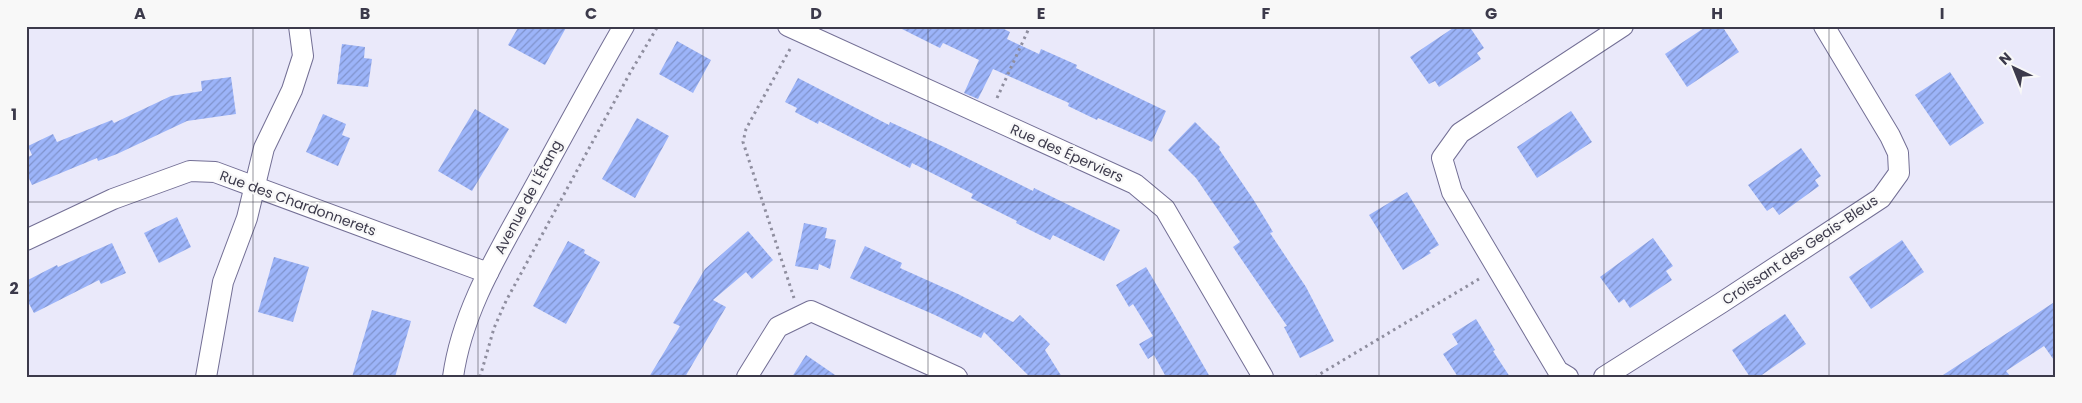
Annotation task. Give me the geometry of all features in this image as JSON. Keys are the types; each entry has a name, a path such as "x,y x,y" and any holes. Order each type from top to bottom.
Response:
{"street":[{"path":"206,377 223,282 247,218 264,148 292,90 302,56 299,26"},
{"name":"Avenue de L'Étang","path":"453,377 473,305 488,273 563,133 624,26"},
{"path":"1568,377 1558,371 1452,192 1442,158 1460,133 1623,26"},
{"name":"Croissant des Geais-Bleus","path":"1604,377 1881,198 1899,173 1898,153 1890,136 1824,26"},
{"name":"Rue des Éperviers","path":"794,29 1135,184 1165,209 1263,377"},
{"name":"Rue des Chardonnerets","path":"26,240 113,199 190,171 215,172 488,273"},
{"path":"747,377 778,327 799,315 811,311 957,377"}],"path":[{"path":"480,377 494,328 506,301 630,73 658,26"},
{"path":"988,118 1030,26"},
{"path":"794,29 746,129 743,142 799,315"},
{"path":"1316,377 1497,268"}],"building":[{"path":"519,26 567,26 545,65 508,45"},
{"path":"896,26 998,26 1010,32 1007,39 1039,54 1041,49 1077,65 1076,68 1166,111 1152,142 1098,118 1097,120 1068,106 1069,103 993,69 978,99 964,93 979,60 943,43 940,48"},
{"path":"1456,26 1469,26 1484,48 1477,53 1481,59 1439,87 1435,81 1429,84 1410,57"},
{"path":"1707,26 1722,26 1739,52 1687,87 1665,54"},
{"path":"677,41 711,60 693,93 659,74"},
{"path":"342,44 365,47 364,58 372,59 368,87 337,84"},
{"path":"1950,72 1984,123 1950,146 1915,95"},
{"path":"231,77 236,114 187,121 117,154 98,161 97,158 32,185 26,172 26,158 32,155 28,146 53,134 57,142 112,120 114,123 171,96 202,91 201,81"},
{"path":"798,78 889,125 890,122 1033,191 1034,188 1120,230 1104,261 1053,235 1050,240 1016,223 1017,221 971,198 973,194 912,163 910,168 819,121 818,124 795,112 797,108 785,102"},
{"path":"475,109 509,129 472,191 438,171"},
{"path":"1571,111 1592,142 1537,178 1517,147"},
{"path":"323,114 346,124 342,135 350,138 338,166 306,152"},
{"path":"637,118 669,136 635,198 602,179"},
{"path":"1195,122 1220,147 1219,149 1273,232 1270,233 1306,287 1334,341 1300,358 1284,327 1287,326 1233,247 1240,242 1196,178 1168,150"},
{"path":"1801,148 1821,176 1815,180 1819,186 1779,215 1773,207 1767,211 1748,185"},
{"path":"1407,192 1439,245 1429,251 1431,253 1403,270 1369,215"},
{"path":"177,217 191,247 159,263 144,233"},
{"path":"804,223 827,228 825,238 836,240 830,269 819,264 818,270 795,266"},
{"path":"748,231 773,260 752,279 746,272 713,300 726,307 685,377 649,377 680,326 673,323 705,269"},
{"path":"1653,238 1673,266 1666,271 1672,280 1630,308 1624,299 1619,303 1600,277"},
{"path":"1902,240 1924,272 1871,309 1849,277"},
{"path":"568,241 585,250 584,253 600,262 566,324 533,306"},
{"path":"112,243 126,273 101,284 99,280 34,313 26,298 26,281 57,265 58,267"},
{"path":"865,246 902,263 900,268 958,294 1013,322 1020,315 1050,344 1045,350 1062,377 1030,377 984,332 981,338 935,315 850,278"},
{"path":"274,257 309,267 293,322 258,312"},
{"path":"1146,267 1210,377 1166,377 1154,355 1148,359 1139,344 1153,336 1133,304 1129,307 1116,285"},
{"path":"2056,301 2056,363 2044,346 2006,371 2011,377 1940,377"},
{"path":"372,310 411,321 395,377 352,377"},
{"path":"1785,314 1806,344 1759,377 1750,377 1732,350"},
{"path":"1476,319 1495,350 1493,351 1510,377 1458,377 1443,354 1458,344 1452,334"},
{"path":"806,355 838,377 792,377"}]}
